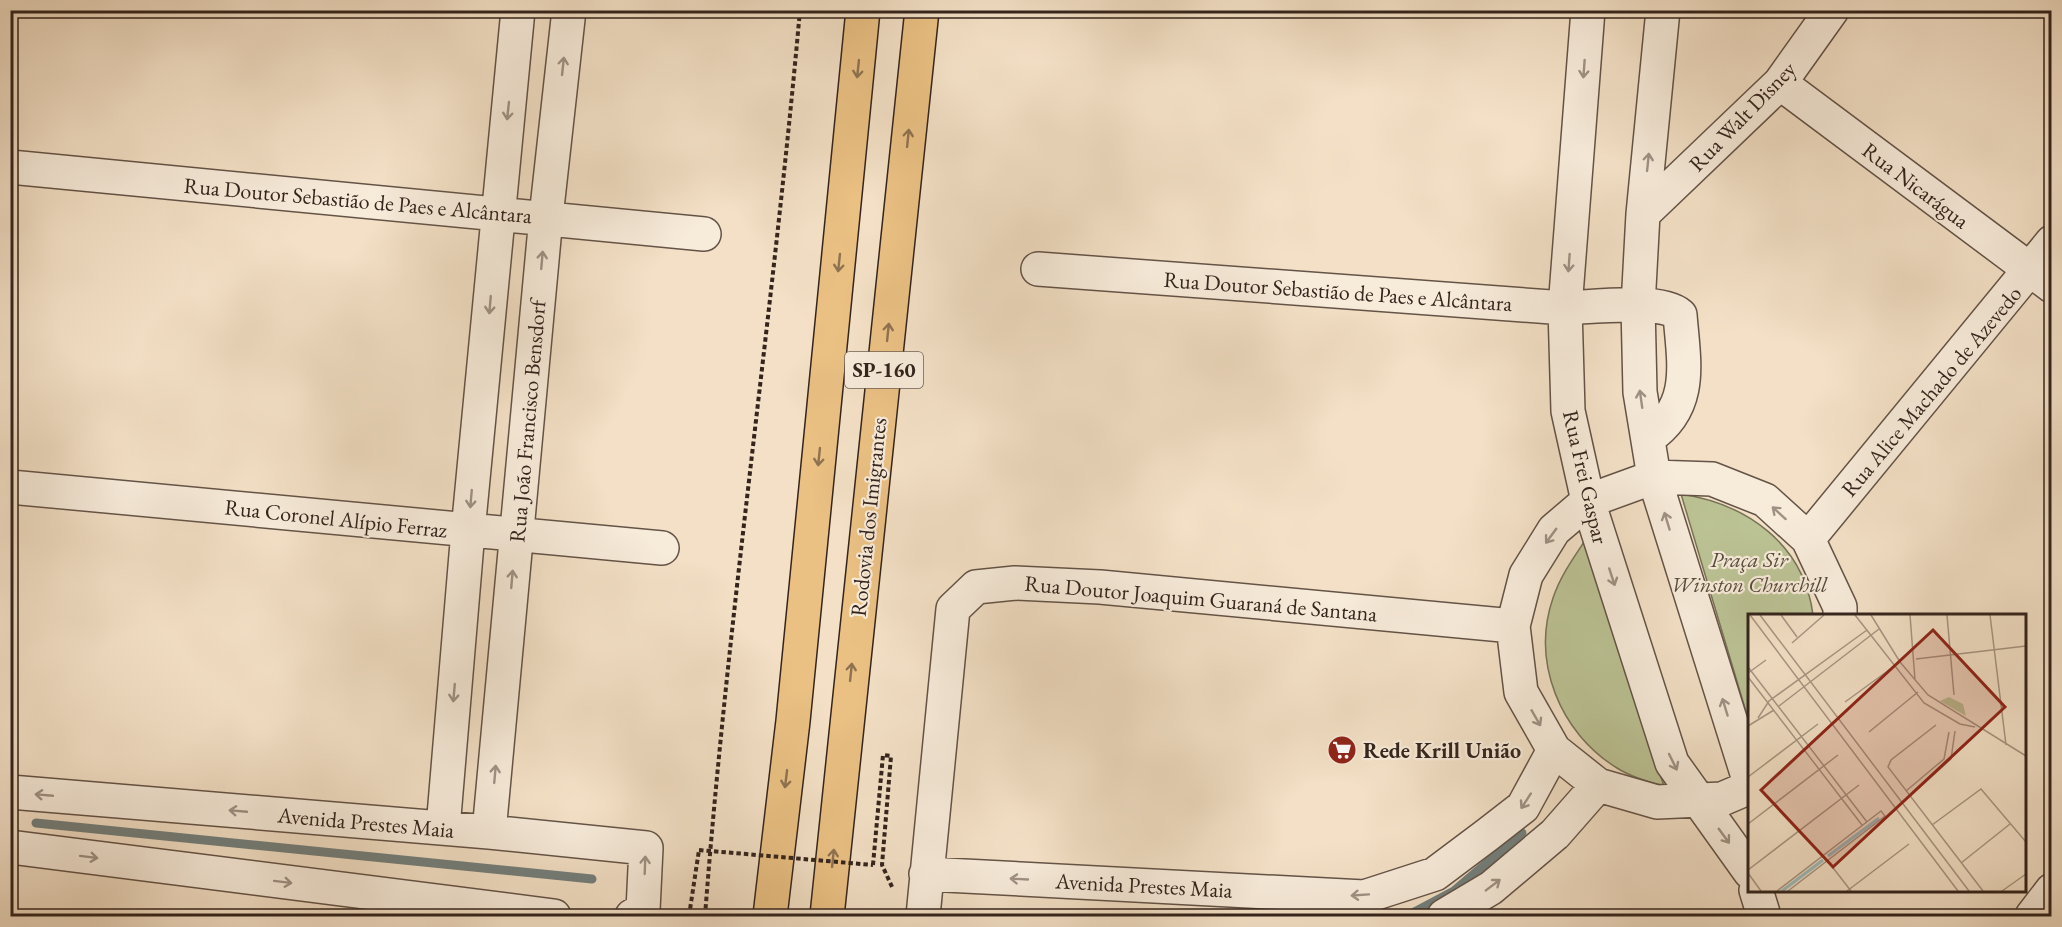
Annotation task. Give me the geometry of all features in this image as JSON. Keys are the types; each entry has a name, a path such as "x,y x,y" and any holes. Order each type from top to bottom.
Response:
{"highway":[{"name":"SP-160","path":"770,916 793,721 864,10"},
{"name":"Rodovia dos Imigrantes","path":"827,916 922,10"}],"street":[{"path":"443,828 468,531 518,10"},
{"name":"Rua João Francisco Bensdorf","path":"489,832 546,217 569,10"},
{"name":"Rua Frei Gaspar","path":"1588,10 1565,308 1568,411 1588,501 1672,763 1748,869"},
{"path":"1663,10 1643,214 1638,306 1640,392 1654,477 1748,779"},
{"name":"Rua Walt Disney","path":"1643,214 1780,83 1832,10"},
{"name":"Rua Nicarágua","path":"1780,83 2041,279"},
{"name":"Rua Doutor Sebastião de Paes e Alcântara","path":"10,167 704,234"},
{"name":"Rua Alice Machado de Azevedo","path":"1808,539 2041,279 2052,242"},
{"name":"Rua Doutor Sebastião de Paes e Alcântara","path":"1038,269 1565,308 1638,306 1668,308 1680,315 1685,370 1677,410 1666,426 1648,438"},
{"path":"1748,786 1722,799 1657,802 1598,785 1554,750 1521,692 1513,626 1526,575 1554,530 1588,501 1654,477 1712,479 1765,501 1808,539 1840,607 1840,614"},
{"name":"Rua Coronel Alípio Ferraz","path":"10,486 662,548"},
{"name":"Rua Doutor Joaquim Guaraná de Santana","path":"923,916 953,609 976,587 1015,583 1100,587 1513,626"},
{"name":"Avenida Prestes Maia","path":"926,874 1364,897 1435,874 1496,828 1523,807 1554,750"},
{"path":"1443,916 1491,888 1555,834 1598,785"},
{"name":"Avenida Prestes Maia","path":"11,797 443,828 645,848 643,910 632,916"},
{"path":"10,847 554,916"},
{"path":"2032,916 2052,890"},
{"path":"1756,891 1764,916"}],"path":[{"path":"705,916 732,617 784,190 800,10"},
{"path":"689,916 699,850 873,865 883,755 891,756 882,865"}],"green space":[{"name":"Praça Sir Winston Churchill","path":"1681,494 1728,507 1749,518 1768,532 1785,548 1798,568 1807,590 1813,614 1748,614 1748,718"},
{"name":"Praça Sir Winston Churchill","path":"1584,542 1664,786 1628,774 1597,753 1580,736 1566,716 1555,694 1546,647 1547,622 1559,583"}],"waterway":[{"path":"36,823 592,879"},
{"path":"1407,916 1454,891 1522,833"}],"place":[{"name":"Rede Krill União","path":"1342,750"}]}
